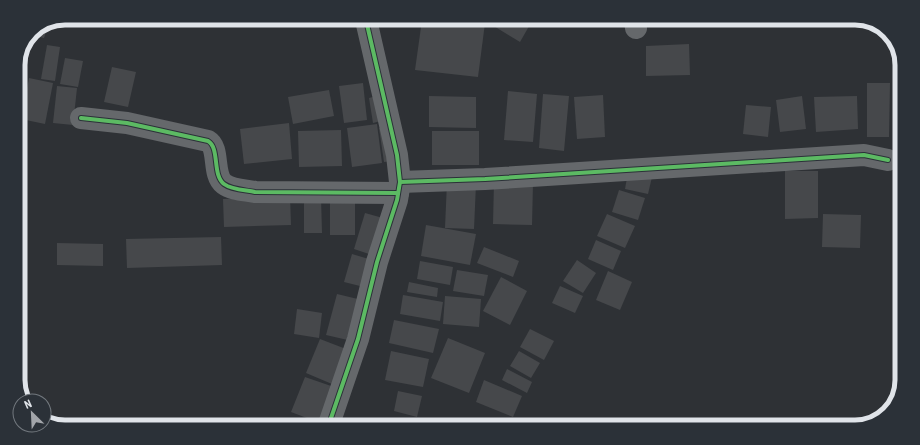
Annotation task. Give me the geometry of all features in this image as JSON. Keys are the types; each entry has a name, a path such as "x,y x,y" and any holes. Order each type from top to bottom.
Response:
{"street":[{"path":"329,420 358,339 377,262 399,188 397,155 367,25"},
{"path":"81,118 127,123 208,141 213,146 218,174 222,182 236,189 255,192 399,188 485,179 864,155 888,160"}],"building":[{"path":"421,25 485,25 478,77 415,70"},
{"path":"492,25 530,25 520,42"},
{"path":"47,30 44,38 37,37"},
{"path":"689,44 690,75 646,76 646,46"},
{"path":"47,45 60,47 55,81 41,79"},
{"path":"65,58 83,61 78,87 60,84"},
{"path":"112,67 136,72 128,107 104,102"},
{"path":"29,78 53,83 45,124 25,120 25,98"},
{"path":"363,83 367,120 344,123 339,86"},
{"path":"867,83 890,83 889,137 867,137"},
{"path":"57,86 77,88 73,125 53,123"},
{"path":"329,90 334,116 293,124 288,97"},
{"path":"508,91 537,94 533,142 504,140"},
{"path":"543,94 569,96 564,151 539,148"},
{"path":"380,95 385,120 373,123 369,98"},
{"path":"603,95 605,137 577,139 574,97"},
{"path":"429,96 476,97 476,128 429,127"},
{"path":"802,96 806,129 780,132 776,100"},
{"path":"857,96 858,129 816,132 814,97"},
{"path":"746,105 771,107 768,137 743,134"},
{"path":"289,123 292,159 244,164 240,129"},
{"path":"377,124 382,163 352,167 347,128"},
{"path":"388,127 393,161 384,162 379,128"},
{"path":"341,130 342,166 299,167 298,131"},
{"path":"432,131 479,131 479,165 432,165"},
{"path":"785,171 818,171 818,218 785,219"},
{"path":"628,172 652,177 648,194 625,189"},
{"path":"447,182 476,184 474,229 445,228"},
{"path":"494,182 533,183 532,225 493,224"},
{"path":"619,190 645,198 638,220 612,212"},
{"path":"290,196 291,225 224,227 223,199"},
{"path":"304,197 321,197 322,233 304,233"},
{"path":"330,202 355,202 355,235 330,235"},
{"path":"365,213 383,218 372,255 354,249"},
{"path":"607,214 635,226 625,248 597,236"},
{"path":"823,214 861,215 860,248 822,247"},
{"path":"426,225 476,234 470,265 421,256"},
{"path":"221,237 222,265 127,268 126,239"},
{"path":"596,240 621,251 613,270 588,259"},
{"path":"57,243 103,244 103,266 57,265"},
{"path":"484,247 519,261 513,277 477,263"},
{"path":"352,254 372,260 364,287 344,282"},
{"path":"577,260 596,273 583,293 563,281"},
{"path":"420,261 453,267 450,285 417,279"},
{"path":"457,270 488,275 484,296 453,291"},
{"path":"608,271 632,282 620,310 596,300"},
{"path":"501,277 527,291 510,325 483,311"},
{"path":"409,282 438,288 437,297 407,292"},
{"path":"560,286 583,296 575,313 552,303"},
{"path":"337,294 362,300 352,341 326,335"},
{"path":"403,295 443,302 440,321 400,314"},
{"path":"445,296 481,299 479,327 443,324"},
{"path":"297,309 322,313 319,338 294,334"},
{"path":"394,320 439,329 433,353 389,343"},
{"path":"530,329 554,341 544,360 520,347"},
{"path":"448,338 485,353 469,393 431,378"},
{"path":"320,339 346,349 332,384 306,373"},
{"path":"391,351 429,359 423,387 385,380"},
{"path":"519,351 540,363 531,378 510,366"},
{"path":"507,369 532,382 527,393 502,380"},
{"path":"305,377 334,387 321,420 312,420 291,412"},
{"path":"484,380 522,396 513,417 476,402"},
{"path":"398,391 422,396 417,417 394,411"}],"cycle path":[{"path":"330,420 358,339 377,262 397,200 400,182 397,155 367,25"},
{"path":"81,118 127,123 208,141 212,144 214,149 220,180 227,186 235,189 255,192 398,193"},
{"path":"400,182 485,179 864,155 888,160"}]}
